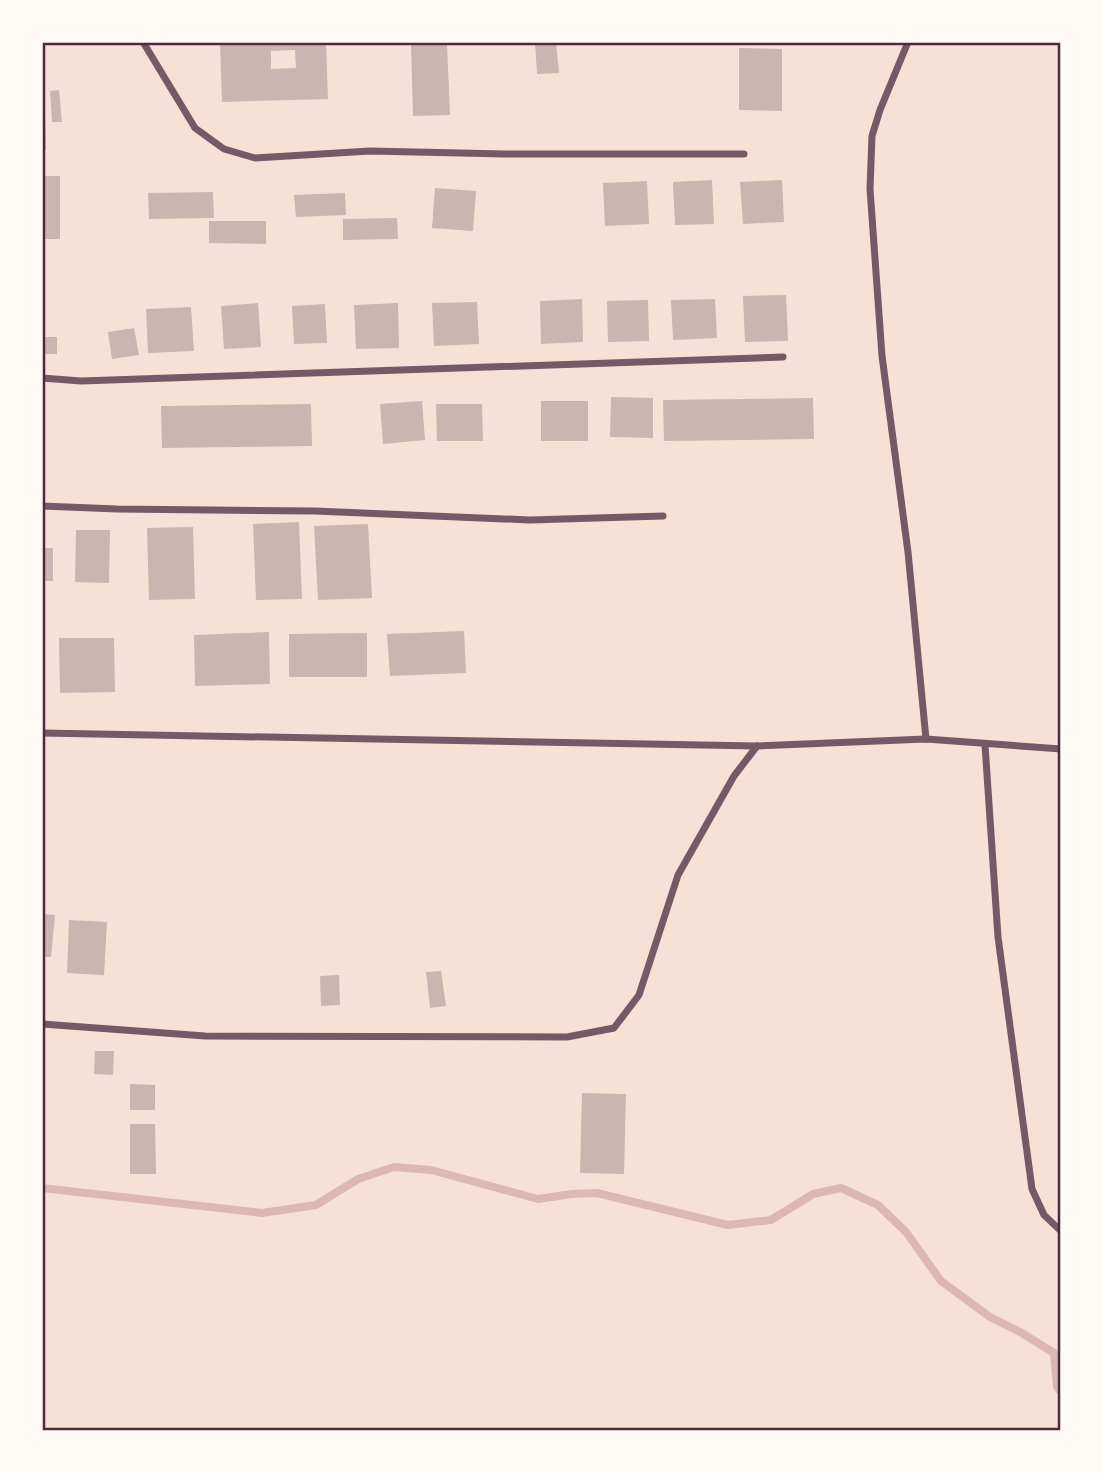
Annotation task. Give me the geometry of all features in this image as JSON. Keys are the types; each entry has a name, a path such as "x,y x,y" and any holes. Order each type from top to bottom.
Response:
{"street":[{"path":"143,42 195,128 224,149 255,158 370,151 744,154"},
{"path":"908,42 872,136 870,189 882,356 908,552 926,739"},
{"path":"42,378 80,381 783,357"},
{"path":"42,506 315,511 530,520 663,516"},
{"path":"42,733 757,746 926,739 1061,749"},
{"path":"985,745 998,937 1032,1189 1044,1214 1061,1231"},
{"path":"42,1024 219,1037 567,1037 614,1028 639,995 678,875 733,776 757,746"}],"building":[{"path":"220,42 326,42 328,99 222,102","holes":["295,50 296,68 271,69 271,51"]},
{"path":"411,42 447,42 450,115 413,116"},
{"path":"535,42 556,42 559,73 537,74"},
{"path":"739,48 782,49 782,111 739,110"},
{"path":"59,90 62,122 52,122 50,91"},
{"path":"42,112 45,112 46,150 42,150"},
{"path":"42,176 60,176 60,239 42,239"},
{"path":"712,180 714,224 675,225 673,182"},
{"path":"782,180 784,222 743,224 740,182"},
{"path":"647,181 649,224 605,226 603,183"},
{"path":"435,188 476,191 473,231 432,228"},
{"path":"213,192 214,218 149,219 148,193"},
{"path":"345,193 346,215 296,217 294,195"},
{"path":"397,218 398,239 343,240 343,219"},
{"path":"209,221 266,221 266,244 209,243"},
{"path":"786,295 788,341 745,342 743,296"},
{"path":"582,299 583,342 541,344 540,301"},
{"path":"715,299 717,338 673,340 671,300"},
{"path":"648,300 649,341 608,342 607,301"},
{"path":"477,302 479,344 434,346 432,303"},
{"path":"258,303 261,347 224,349 221,306"},
{"path":"398,303 399,348 356,349 354,305"},
{"path":"325,304 327,343 294,344 292,306"},
{"path":"191,307 194,351 148,353 146,309"},
{"path":"134,328 139,355 112,359 108,332"},
{"path":"42,337 57,337 57,354 42,354"},
{"path":"611,397 653,398 653,438 610,437"},
{"path":"813,398 814,439 664,441 663,400"},
{"path":"422,401 425,440 383,444 380,404"},
{"path":"541,401 588,401 588,441 541,441"},
{"path":"311,404 312,446 162,448 161,406"},
{"path":"436,404 482,404 483,441 437,441"},
{"path":"299,522 302,599 256,600 253,524"},
{"path":"368,524 372,598 318,600 314,526"},
{"path":"193,527 195,599 149,600 147,528"},
{"path":"76,530 110,530 109,583 75,582"},
{"path":"42,548 53,548 53,581 42,581"},
{"path":"464,631 466,673 390,676 387,634"},
{"path":"269,632 270,684 195,686 194,635"},
{"path":"367,633 367,677 289,677 289,634"},
{"path":"59,638 114,638 115,692 60,693"},
{"path":"42,914 55,915 51,957 42,957"},
{"path":"69,920 107,922 104,975 67,973"},
{"path":"441,971 446,1006 430,1008 426,972"},
{"path":"339,975 340,1005 321,1006 320,976"},
{"path":"95,1051 114,1051 113,1075 94,1074"},
{"path":"130,1084 155,1085 155,1110 130,1110"},
{"path":"582,1093 626,1094 624,1174 580,1173"},
{"path":"130,1124 155,1124 156,1174 130,1174"}],"waterway":[{"path":"42,1188 262,1213 316,1205 358,1179 394,1167 431,1170 538,1199 597,1193 728,1225 771,1220 813,1194 841,1188 878,1205 906,1232 941,1281 990,1317 1054,1353 1057,1387 1061,1392"}]}
